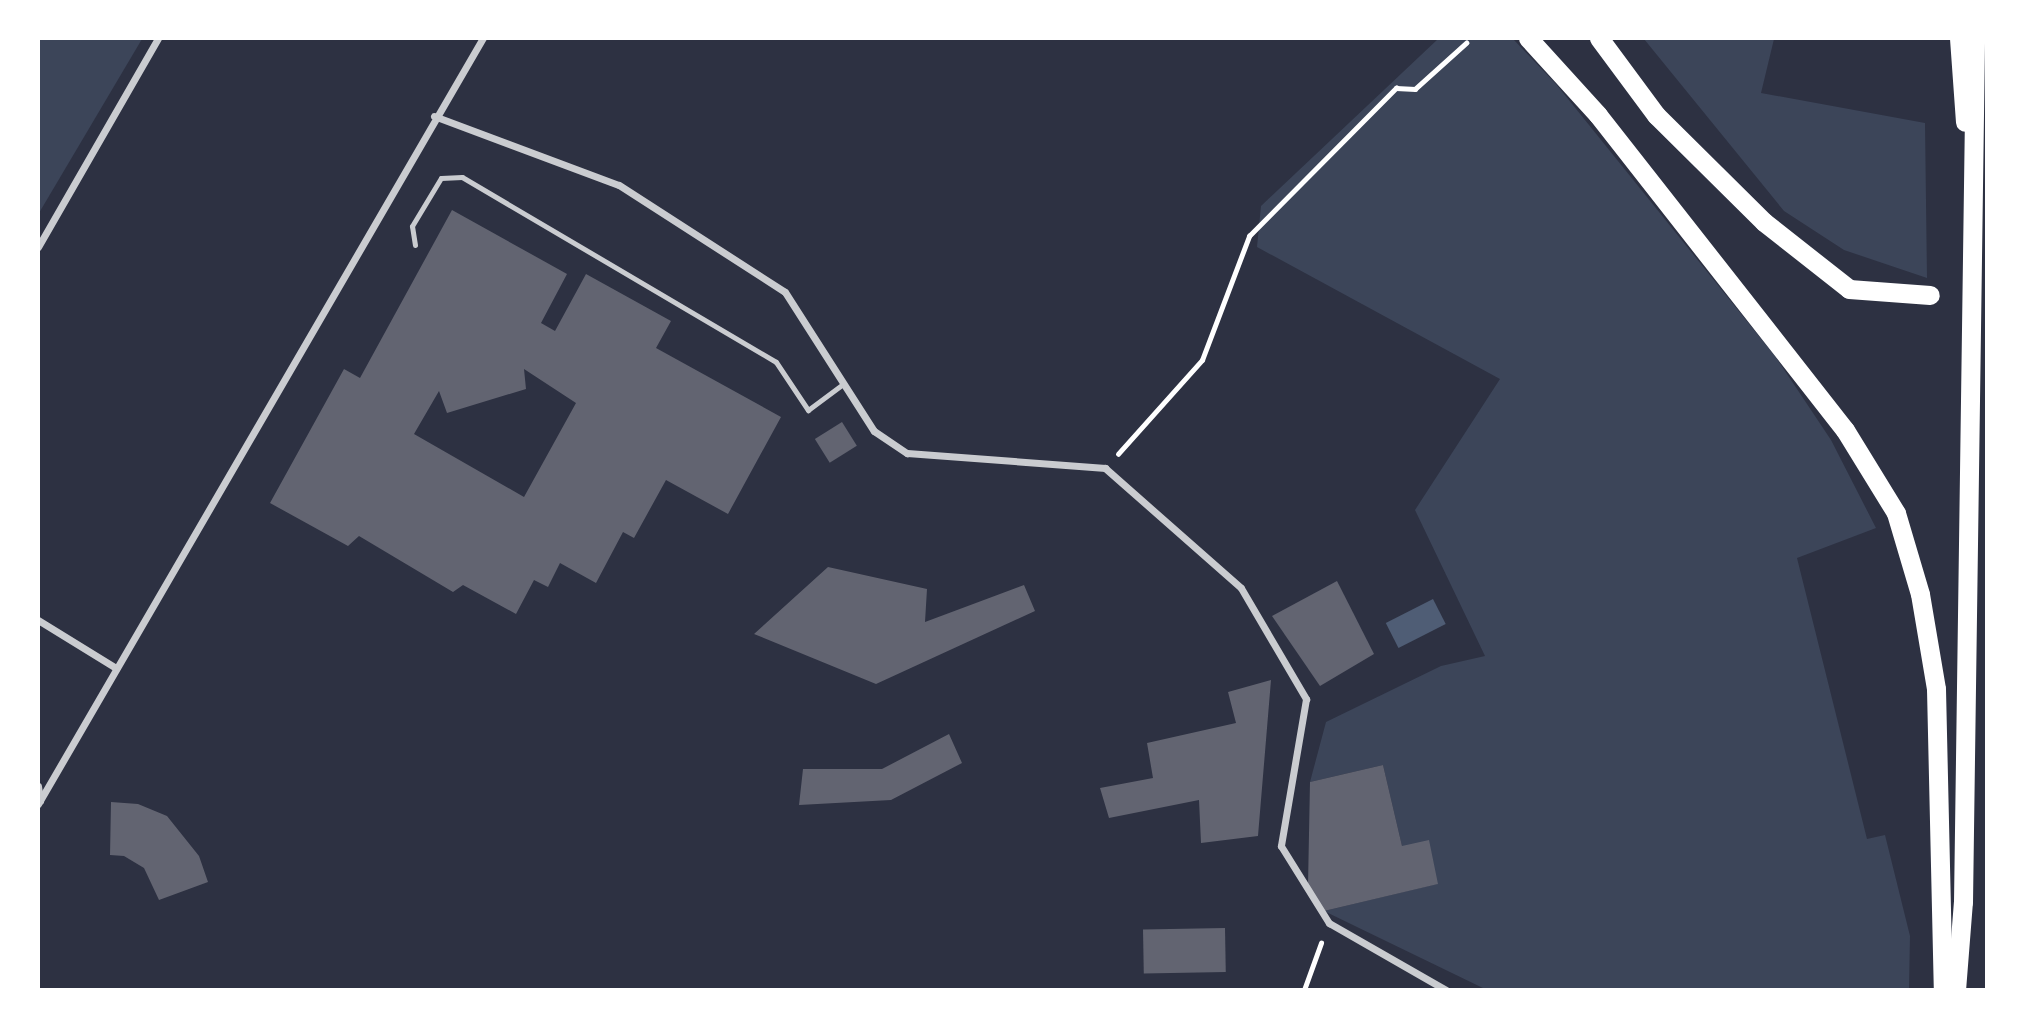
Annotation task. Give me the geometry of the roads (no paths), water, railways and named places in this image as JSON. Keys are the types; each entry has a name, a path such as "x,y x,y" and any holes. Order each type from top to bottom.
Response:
{"highway":[{"path":"1528,38 1598,116 1836,419 1896,513 1920,594 1936,689 1943,989"},
{"path":"1599,38 1666,124 1764,222 1849,289 1930,295"},
{"path":"1959,38 1959,90 1973,164"},
{"path":"1956,989 1963,902 1975,38"}],"street":[{"path":"38,247 158,38"},
{"path":"39,803 434,116 483,38"},
{"path":"434,116 619,185 785,292 874,431 907,453 1105,468 1241,587 1306,699 1281,846 1329,923 1446,989"},
{"path":"38,620 116,668"},
{"path":"38,786 39,803"}],"lane":[{"path":"415,244 412,226 441,178 462,177 776,362 808,410 843,384"}]}
